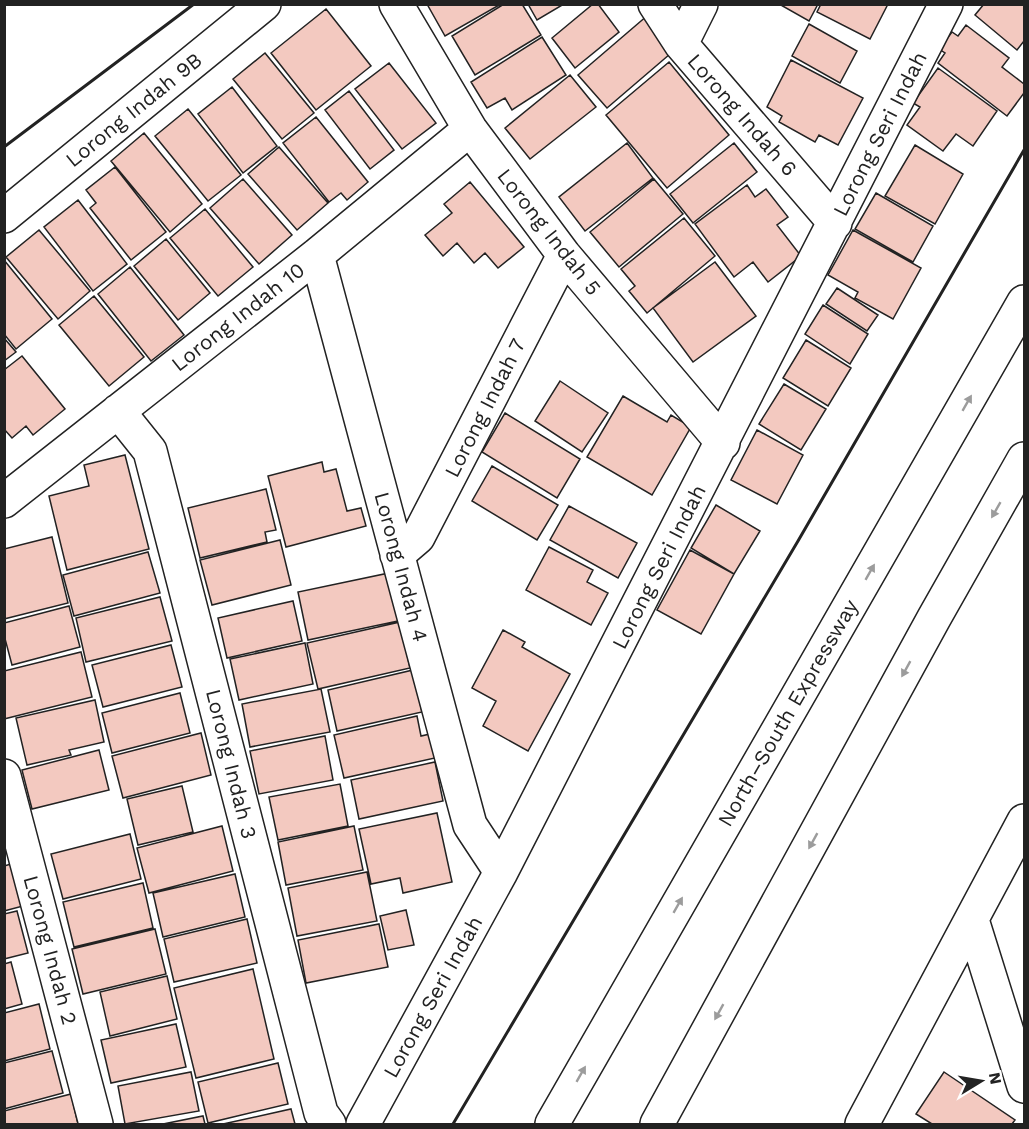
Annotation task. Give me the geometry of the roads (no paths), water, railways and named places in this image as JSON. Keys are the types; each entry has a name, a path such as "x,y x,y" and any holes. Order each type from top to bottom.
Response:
{"main road":[{"name":"Lorong Indah 9B","path":"4,216 264,4"},
{"name":"Lorong Indah 5","path":"396,4 470,129 564,255 723,443"},
{"name":"Lorong Indah 6","path":"655,4 681,44 835,223"},
{"path":"681,44 701,4"},
{"name":"Lorong Seri Indah","path":"363,1125 501,872 723,443 946,4"},
{"name":"Lorong Indah 10","path":"4,501 317,255 470,129"},
{"name":"Lorong Indah 4","path":"317,255 470,825 501,872"},
{"name":"Lorong Indah 7","path":"398,555 418,537 564,255"},
{"name":"North–South Expressway","path":"552,1125 1024,302"},
{"name":"Lorong Indah 3","path":"118,411 150,451 321,1113 328,1125"},
{"path":"657,1125 934,618 1024,459"},
{"name":"Lorong Indah 2","path":"4,776 96,1125"},
{"path":"862,1125 1024,821"},
{"path":"972,920 1024,1086"}]}
